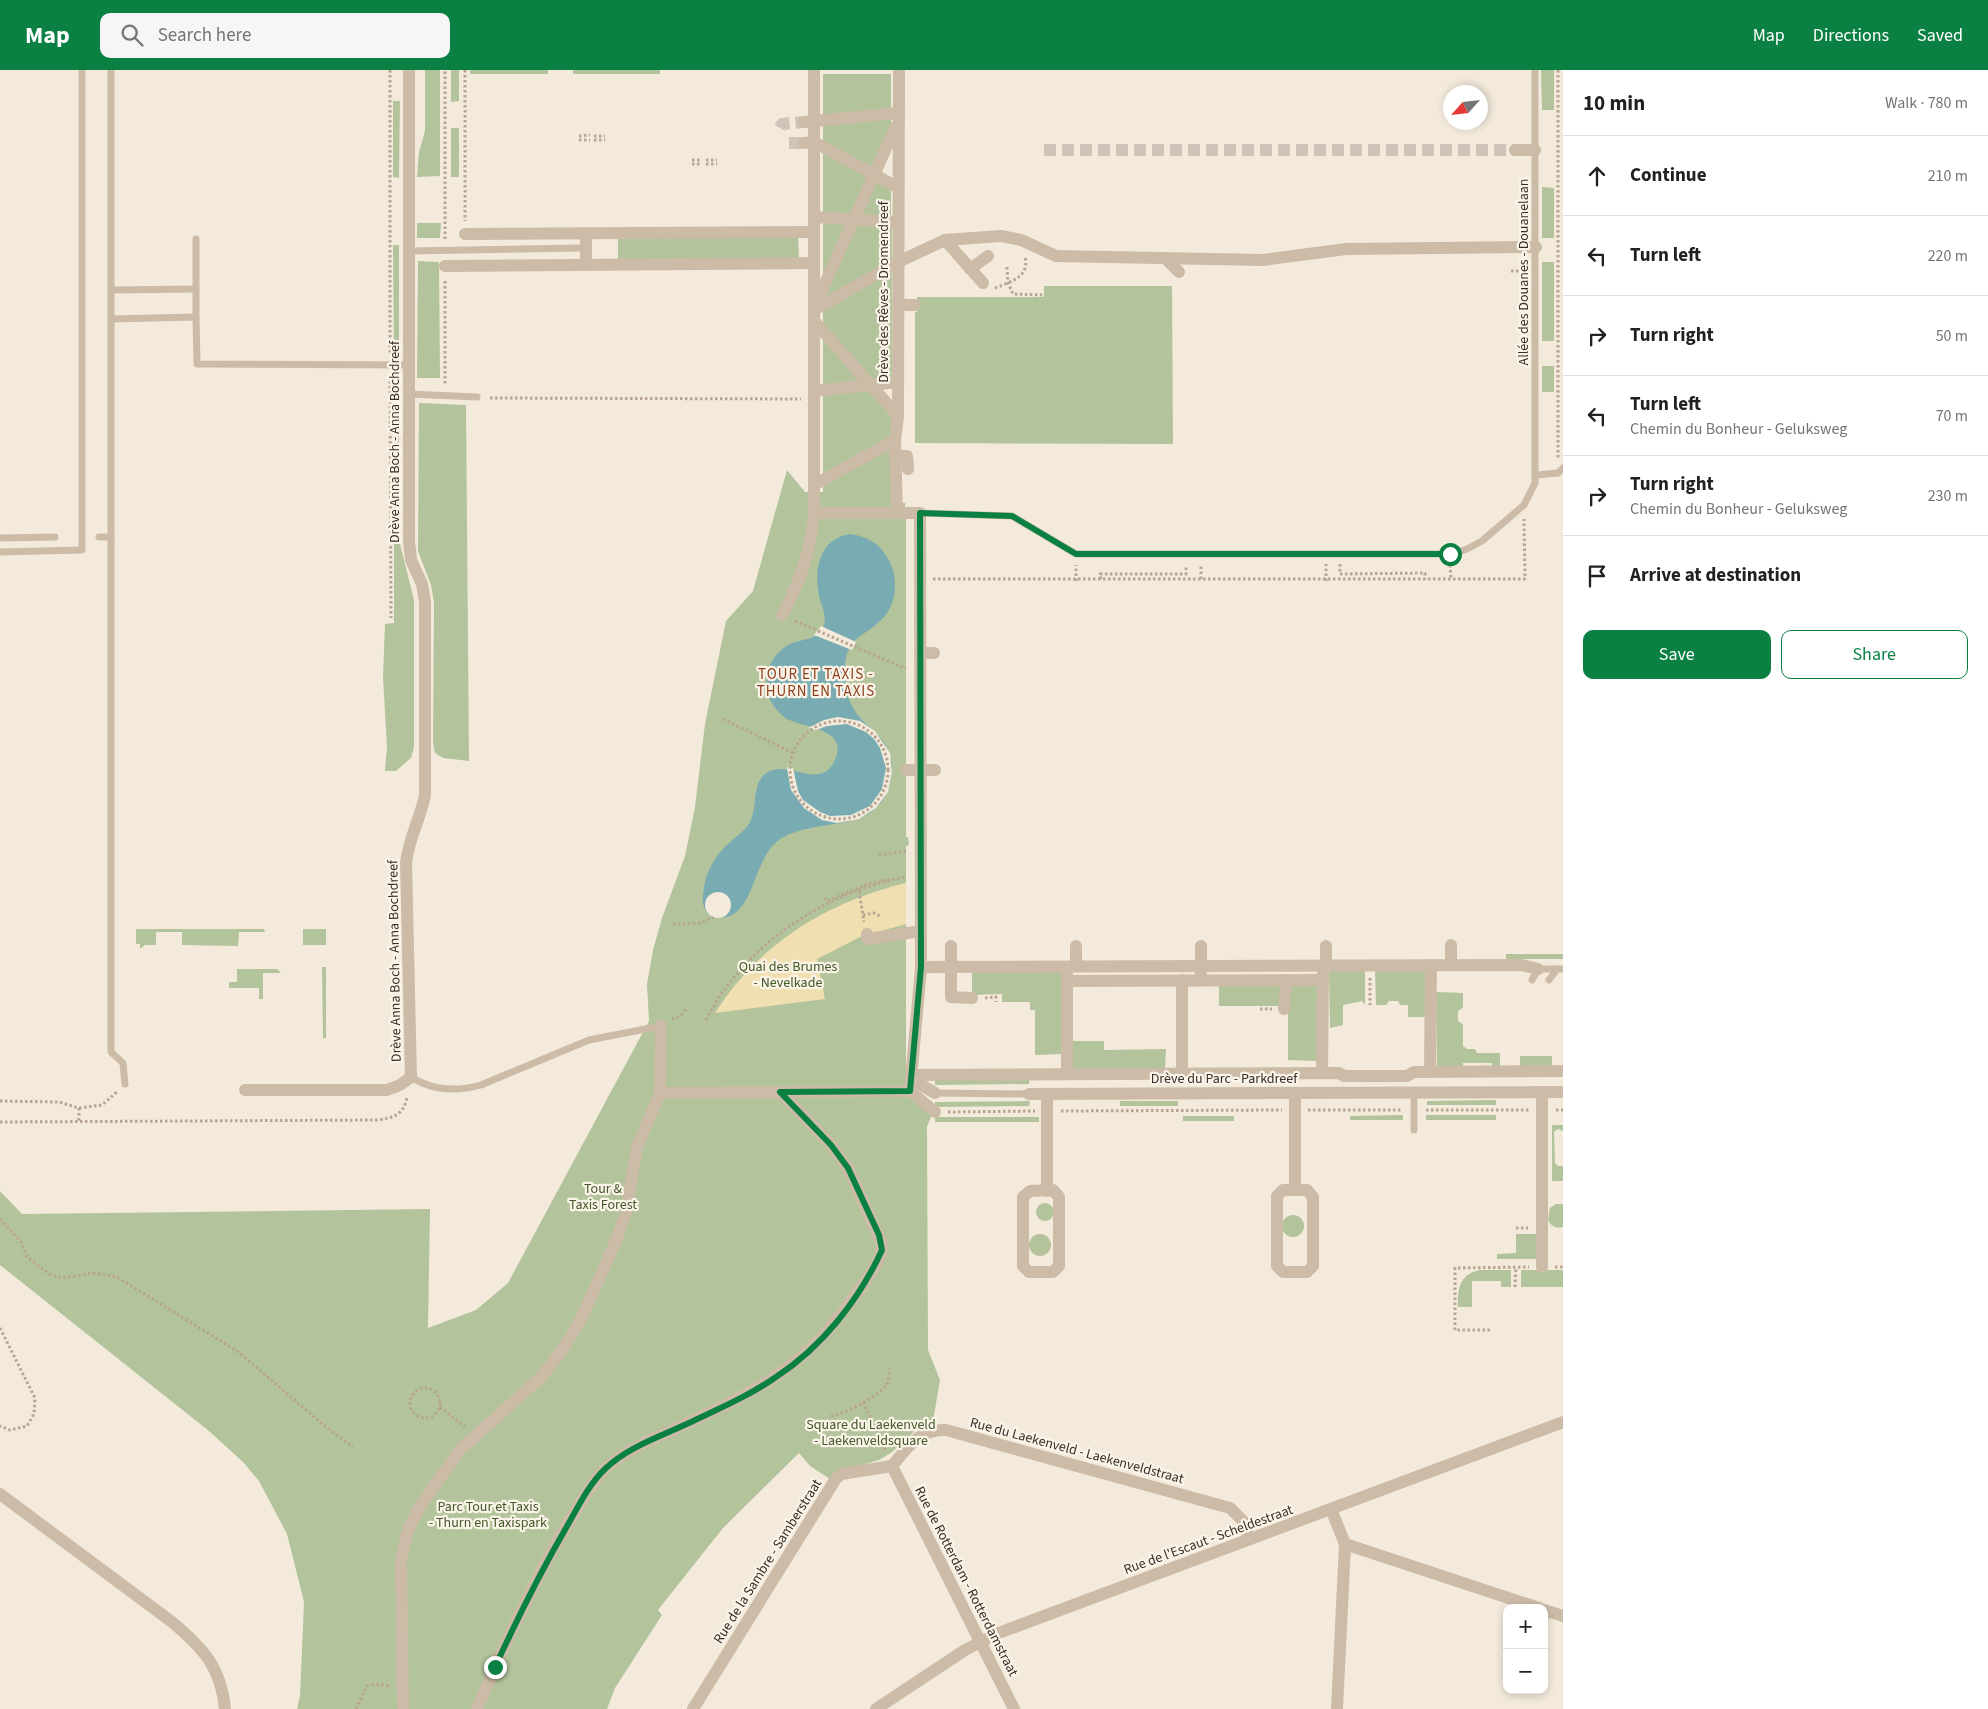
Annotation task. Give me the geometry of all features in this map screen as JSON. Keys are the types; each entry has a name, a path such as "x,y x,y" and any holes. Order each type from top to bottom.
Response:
{"street":[{"name":"Drève Anna Boch - Anna Bochdreef","path":"409,70 409,552 424,593 426,623 424,795 422,810 410,838 406,863 411,1077"},
{"path":"782,615 803,572 811,544 814,513 814,217 809,121 814,70"},
{"name":"Drève des Rêves - Dromendreef","path":"897,513 895,440 898,416 899,70"},
{"path":"809,121 898,117 814,313"},
{"path":"809,142 898,187"},
{"path":"1515,150 1535,150"},
{"path":"814,217 898,222"},
{"path":"465,234 814,232"},
{"path":"586,233 586,265"},
{"path":"814,313 898,262 945,240 1001,236 1021,240 1056,256 1263,260 1346,249 1536,247"},
{"path":"945,240 981,263 987,286"},
{"path":"1165,258 1179,272"},
{"path":"445,266 814,263"},
{"path":"898,305 915,305"},
{"path":"814,313 898,416"},
{"path":"814,395 898,382"},
{"path":"814,485 895,440"},
{"path":"895,456 907,456 908,469"},
{"path":"814,513 920,513 921,967 911,1082 935,1112"},
{"path":"920,653 934,653"},
{"path":"906,770 934,770"},
{"path":"921,877 934,882"},
{"path":"867,934 868,939 921,931"},
{"path":"951,946 951,997 972,998"},
{"path":"1067,1074 1067,981 1076,946"},
{"path":"1201,946 1201,980"},
{"path":"1322,1073 1323,980 1326,946"},
{"path":"1451,946 1451,965"},
{"path":"921,967 1324,966 1370,968 1431,965 1522,965 1535,975"},
{"path":"1430,1072 1431,965"},
{"path":"1182,980 1182,1073"},
{"path":"1284,1009 1286,980"},
{"path":"1067,981 1323,980"},
{"path":"403,1709 401,1561 407,1533 420,1506 438,1479 476,1436 541,1377 563,1349 580,1321 616,1241 626,1212 637,1147 660,1093 661,1026"},
{"path":"660,1093 780,1092 911,1082 1067,1074 1339,1072 1344,1076 1389,1076 1430,1072 1563,1071"},
{"path":"245,1090 387,1090 400,1086 411,1077"},
{"name":"Drève du Parc - Parkdreef","path":"911,1082 935,1093"},
{"path":"477,1709 542,1568 591,1485 606,1468 628,1452 746,1395 796,1363 818,1343 841,1315 879,1257 882,1244 848,1168 831,1145 780,1092"},
{"path":"1542,1092 1542,1267"},
{"name":"Drève du Parc - Parkdreef","path":"1029,1094 1563,1092"},
{"path":"1295,1093 1295,1190"},
{"path":"1047,1094 1047,1190"},
{"path":"1047,1190 1056,1192 1059,1197 1059,1266 1053,1272 1029,1272 1023,1266 1023,1196 1030,1191 1047,1190"},
{"path":"1284,1190 1295,1190 1307,1190 1313,1196 1313,1266 1307,1272 1283,1272 1277,1266 1277,1196 1284,1190"},
{"name":"Rue de l'Escaut - Scheldestraat","path":"876,1709 965,1650 996,1634 1563,1422"},
{"name":"Rue du Laekenveld - Laekenveldstraat","path":"892,1466 914,1440 931,1430 946,1430 1230,1508 1243,1522 1249,1539"},
{"name":"Rue de Rotterdam - Rotterdamstraat","path":"892,1466 1014,1709"},
{"name":"Rue de la Sambre - Samberstraat","path":"693,1709 835,1480 842,1474 892,1466"},
{"path":"2,1501 172,1622 194,1642 213,1664 225,1709"},
{"path":"1331,1509 1345,1544 1337,1709"},
{"path":"1345,1544 1527,1604"},
{"path":"1548,1611 1563,1616"}],"lane":[{"path":"0,552 82,550 82,70"},
{"path":"112,70 111,1052 123,1063 125,1084"},
{"name":"Allée des Douanes - Douanelaan","path":"920,513 1012,516 1076,554 1450,554 1467,550 1482,541 1524,505 1535,483 1535,70"},
{"path":"196,239 197,364 409,365"},
{"path":"409,251 581,248"},
{"path":"111,290 196,290"},
{"path":"111,319 196,317"},
{"path":"408,394 477,397"},
{"path":"1536,474 1560,471"},
{"path":"0,538 55,537"},
{"path":"99,537 111,537"},
{"path":"1535,975 1560,969"},
{"path":"1549,980 1560,969"},
{"path":"411,1077 434,1088 467,1089 481,1085 588,1040 661,1026"},
{"name":"Drève du Parc - Parkdreef","path":"935,1093 1029,1094"},
{"path":"1414,1093 1414,1130"}],"path":[{"path":"390,70 391,618"},
{"path":"445,70 445,250"},
{"path":"464,70 465,234"},
{"path":"1558,70 1560,471"},
{"path":"579,138 605,136"},
{"path":"592,138 605,140"},
{"path":"692,162 702,162"},
{"path":"706,162 717,162"},
{"path":"987,286 1008,283 1023,273 1026,260 1024,253"},
{"path":"445,266 445,396"},
{"path":"1006,267 1008,283 1012,294 1044,295"},
{"path":"490,398 814,395"},
{"path":"936,579 1525,579 1525,541"},
{"path":"1450,567 1450,579"},
{"path":"1201,568 1201,580"},
{"path":"1326,568 1326,580"},
{"path":"1076,569 1076,580"},
{"path":"1347,574 1425,573 1425,579"},
{"path":"1101,579 1100,574 1179,574"},
{"path":"810,627 920,675"},
{"path":"723,719 793,753"},
{"path":"835,721 855,724 872,734 884,750 889,770 884,792 870,809 861,815 839,820 818,815 808,809 795,791 790,770 793,753 800,741 815,727 835,721"},
{"path":"879,855 892,853"},
{"path":"824,898 827,901 866,884 921,877"},
{"path":"706,1020 728,985 769,942 807,916 894,879"},
{"path":"859,894 867,934"},
{"path":"863,915 874,913 880,916"},
{"path":"673,924 702,923 713,917"},
{"path":"1370,968 1370,1005"},
{"path":"991,998 996,997 996,1002"},
{"path":"661,1026 680,1016 688,1008"},
{"path":"0,1122 387,1119 402,1112 411,1077"},
{"path":"0,1101 59,1102 79,1108 102,1105 110,1100 125,1084"},
{"path":"79,1108 80,1121"},
{"path":"935,1112 1563,1110"},
{"path":"0,1219 21,1242 26,1256 49,1274 62,1278 93,1273 117,1277 237,1351 325,1426 353,1447"},
{"path":"1515,1287 1516,1267"},
{"path":"1490,1330 1455,1330 1455,1268 1563,1267"},
{"path":"0,1328 36,1398 34,1414 26,1426 10,1430 0,1426"},
{"path":"831,1416 863,1402 882,1390 888,1383 889,1369"},
{"path":"440,1408 431,1417 420,1417 412,1411 411,1396 417,1389 431,1388 438,1395 440,1408 476,1436"},
{"path":"863,1402 892,1466"},
{"path":"356,1709 367,1686 371,1684 402,1686"}],"green space":[{"path":"425,70 440,70 440,176 417,177 419,152 425,131"},
{"path":"451,70 459,70 459,101 451,102"},
{"path":"470,70 548,70 548,74 470,74"},
{"path":"573,70 660,70 660,74 573,74"},
{"path":"1541,70 1554,70 1554,110 1542,110"},
{"path":"823,74 891,74 891,111 823,117"},
{"path":"393,101 400,101 399,178 393,177"},
{"path":"891,116 891,128 873,170 823,144 823,122"},
{"path":"451,128 459,128 459,177 451,177"},
{"path":"823,149 870,175 852,217 823,215"},
{"path":"875,178 891,187 891,219 858,217"},
{"path":"1542,187 1554,188 1554,238 1542,238"},
{"path":"823,220 850,222 823,282"},
{"path":"856,222 892,224 892,263 823,302"},
{"path":"417,223 441,223 440,238 417,238"},
{"path":"798,236 799,258 618,259 618,237"},
{"path":"393,245 399,245 399,356 394,356"},
{"path":"418,261 439,262 440,378 417,378"},
{"path":"1542,262 1554,262 1554,341 1542,341"},
{"path":"892,269 892,381 872,383 823,327 823,308"},
{"path":"1044,286 1172,286 1173,444 915,443 915,312 917,312 917,297 1044,297"},
{"path":"823,335 866,383 823,387"},
{"path":"1542,366 1554,366 1554,392 1542,392"},
{"path":"870,388 892,413 892,439 823,477 823,392"},
{"path":"419,403 466,405 469,761 443,758 435,753 433,742 434,603 431,585 418,551"},
{"path":"394,416 399,416 399,461 394,461"},
{"name":"Parc Tour et Taxis - Thurn en Taxispark","path":"892,445 901,503 905,503 906,519 906,837 908,837 909,845 906,846 906,1084 935,1106 935,1102 1030,1101 1029,1106 935,1107 927,1127 928,1350 940,1380 933,1421 915,1431 891,1453 879,1460 858,1466 830,1479 810,1466 799,1453 723,1528 658,1610 662,1615 615,1688 607,1709 297,1709 300,1696 304,1602 287,1534 259,1481 244,1463 209,1431 0,1265 0,1191 22,1214 430,1209 428,1328 476,1310 508,1283 649,1021 647,984 653,950 662,918 685,856 695,807 705,724 726,621 753,591 787,470 805,492 823,492 823,483"},
{"path":"394,480 399,480 399,540 414,600 414,747 411,758 396,771 385,771 387,747 383,677 385,624 394,623"},
{"path":"136,929 264,929 265,932 239,932 238,946 182,945 182,932 156,932 156,945 145,945 140,949 140,944 136,944"},
{"path":"303,929 326,929 326,945 303,945"},
{"path":"1506,954 1563,954 1563,959 1506,959"},
{"path":"322,967 326,967 326,1038 323,1038"},
{"path":"237,969 277,969 281,973 263,973 263,999 259,999 259,988 229,988 229,982 237,982"},
{"path":"1329,970 1365,970 1365,1005 1362,1001 1343,1005 1343,1025 1330,1028"},
{"path":"1375,970 1425,970 1425,1017 1408,1017 1408,1005 1400,1005 1398,1001 1389,1001 1386,1005 1376,1005"},
{"path":"972,971 1061,971 1061,1054 1035,1055 1035,1010 1030,1010 1030,1002 1002,1002 1002,994 972,995"},
{"path":"1219,986 1284,986 1284,1006 1219,1006"},
{"path":"1288,986 1318,986 1318,1061 1288,1060"},
{"path":"1436,992 1463,993 1463,1008 1458,1011 1458,1021 1463,1024 1463,1046 1467,1049 1475,1049 1477,1053 1500,1053 1500,1067 1492,1067 1492,1063 1463,1063 1463,1066 1437,1066"},
{"path":"1072,1041 1104,1041 1104,1050 1166,1049 1165,1069 1072,1069"},
{"path":"1520,1056 1552,1056 1552,1067 1520,1067"},
{"path":"935,1079 1029,1079 1029,1084 935,1085"},
{"path":"1496,1100 1496,1105 1427,1105 1427,1101"},
{"path":"1120,1101 1178,1101 1178,1106 1120,1106"},
{"path":"1403,1115 1403,1120 1350,1120 1350,1116"},
{"path":"1426,1115 1496,1115 1496,1120 1426,1120"},
{"path":"1183,1116 1234,1116 1234,1121 1183,1121"},
{"path":"935,1117 1039,1117 1039,1122 935,1122"},
{"path":"1552,1125 1563,1125 1563,1131 1558,1129 1554,1132 1555,1163 1558,1166 1563,1166 1563,1181 1552,1181"},
{"path":"1041,1203 1049,1203 1054,1208 1052,1219 1041,1221 1036,1216 1036,1208"},
{"path":"1556,1204 1563,1204 1563,1227 1558,1228 1548,1220 1550,1208"},
{"path":"1293,1215 1301,1218 1304,1226 1301,1234 1293,1237 1285,1234 1282,1226 1285,1218"},
{"path":"1040,1234 1048,1237 1051,1245 1048,1253 1040,1256 1032,1253 1029,1245 1032,1237"},
{"path":"1516,1234 1536,1234 1536,1259 1497,1259 1497,1254 1516,1253"},
{"path":"1481,1270 1511,1270 1511,1287 1501,1287 1501,1281 1472,1281 1472,1307 1458,1307 1459,1288 1464,1278"},
{"path":"1521,1270 1563,1270 1563,1287 1521,1287"}],"sand":[{"name":"Quai des Brumes - Nevelkade","path":"906,883 906,924 860,937 817,959 825,999 715,1013 733,988 753,966 774,946 798,929 849,901"}],"water":[{"path":"850,534 867,538 876,544 887,557 894,573 895,590 891,606 875,626 853,642 845,665 847,693 852,706 860,718 882,740 889,753 892,775 888,790 880,804 869,813 841,823 809,828 779,840 770,849 763,861 745,902 737,911 727,917 713,917 704,907 703,901 704,886 708,872 719,853 749,824 754,810 757,789 762,777 776,769 820,774 828,770 834,762 838,751 836,742 831,736 823,731 787,719 777,710 771,702 767,691 767,675 777,654 783,648 810,638 822,630 825,618 819,596 818,566 825,549 831,542"}],"pier":[{"path":"821,626 856,642 852,650 814,635"},
{"path":"838,717 860,721 875,731 890,753 892,773 888,792 876,808 859,819 837,823 822,820 804,808 791,790 787,767 793,768 798,791 803,800 820,812 830,816 851,815 870,806 882,789 886,768 880,748 874,739 866,732 847,724 827,726 816,730 808,728 824,720"},
{"path":"718,892 727,896 731,905 727,914 718,918 709,914 705,905 709,896"}],"tunnel":[{"path":"780,128 782,124 804,122"},
{"path":"789,143 804,143"},
{"path":"1044,150 1515,150"}],"district":[{"name":"TOUR ET TAXIS - THURN EN TAXIS","path":"816,682"}],"route":[{"path":"495,1667 542,1568 591,1485 606,1468 628,1452 746,1395 796,1363 818,1343 841,1315 870,1274 882,1250 879,1235 848,1168 831,1145 780,1092 910,1091 921,967 920,513 1012,516 1069,552 1076,554 1450,554"}],"park label":[{"name":"Tour & Taxis Forest","path":"603,1196"},
{"name":"Square du Laekenveld - Laekenveldsquare","path":"871,1432"}]}
